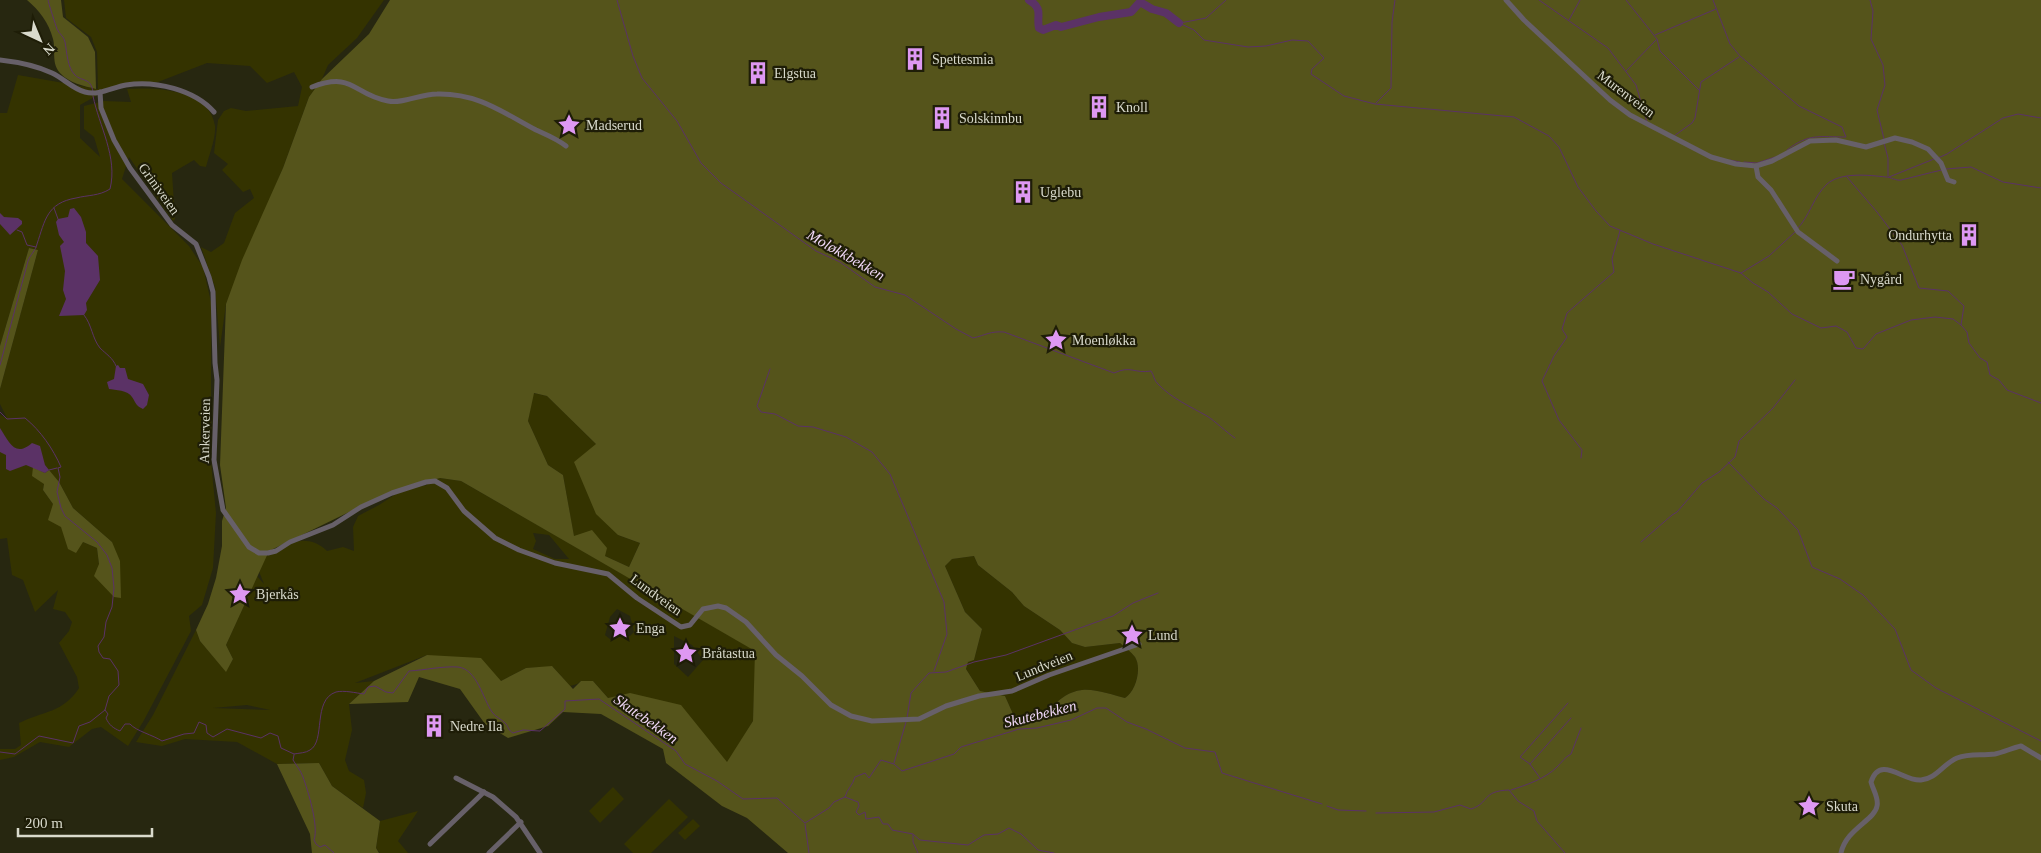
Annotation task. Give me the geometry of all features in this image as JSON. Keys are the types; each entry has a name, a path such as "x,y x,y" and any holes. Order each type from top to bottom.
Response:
{"street":[{"name":"Murenveien","path":"1506,0 1524,20 1581,73 1630,115 1711,157 1725,162 1756,166 1772,161 1810,141 1836,140 1866,147 1896,138 1928,149 1937,156 1948,180 1954,182"},
{"path":"0,60 23,63 52,73 84,92 95,93 128,85 161,86 181,91 202,100 214,112"},
{"path":"312,88 336,80 376,98 388,101 400,101 422,95 467,96 483,101 566,146"},
{"name":"Griniveien","path":"95,93 114,140 130,168 172,225 196,244 213,292 214,363 218,380"},
{"path":"1756,166 1758,177 1771,190 1798,232 1837,261"},
{"name":"Ankerveien","path":"218,380 214,460 224,513"},
{"name":"Lundveien","path":"224,513 249,547 259,553 268,553 333,525 361,507 392,492 435,481 447,488 464,511 495,538 555,564 608,574 637,598 681,627 690,625 704,609 711,607 718,606 734,612 746,622 776,655 802,676 825,700 839,710 861,720 906,721 919,719 946,706 979,696 1012,691 1049,675 1139,644"},
{"path":"1841,853 1848,836 1875,810 1877,800 1872,782 1877,772 1883,769 1918,781 1934,776 1954,759 1965,755 1997,753 2021,746 2041,758"},
{"path":"456,778 484,792 521,822 540,853"},
{"path":"430,844 484,792"},
{"path":"489,853 521,822"}],"shaded area":[{"path":"27,0 61,0 63,17 88,37 95,52 96,89 72,82 60,73 56,65 54,43 49,28 36,8"},
{"path":"64,0 384,0 357,38 328,65 322,79 309,97 283,168 226,304 220,347 215,287 201,247 211,252 224,243 235,213 254,198 250,189 243,192 222,170 228,164 214,153 218,120 224,111 231,108 246,111 298,106 302,87 294,72 267,83 250,66 207,63 158,82 112,87 80,105 80,138 100,157 94,137 84,129 84,106 104,101 131,102 127,89 166,90 193,98 203,104 211,114 215,126 206,167 200,166 194,160 172,173 175,219 173,221 129,157 122,179 189,246 203,267 211,302 211,462 216,513 213,568 202,605 189,616 191,631 143,722 128,746 101,727 92,729 69,747 40,742 14,757 0,760 0,749 15,749 21,745 19,723 59,707 73,696 79,688 77,677 59,643 69,631 72,622 65,612 53,609 58,590 35,612 23,580 12,575 7,538 0,539 0,415 7,418 0,404 0,389 38,250 29,248 0,346 0,113 7,113 18,75 98,89 97,52 91,37 66,18","holes":["59,482 73,508 112,542 99,564 97,548 83,542 61,527 53,504 43,490 44,484"]},
{"path":"390,0 2041,0 2041,853 788,853 747,818 722,806 666,763 663,749 601,714 563,712 548,726 508,738 485,724 460,689 419,677 408,702 349,704 374,681 427,655 481,658 501,681 526,668 552,666 573,689 581,681 593,681 608,698 630,693 681,705 727,762 753,721 755,651 461,481 440,478 384,495 269,551 226,645 233,659 226,672 200,641 196,630 208,604 216,578 222,546 222,521 226,508 220,465 226,304 242,260 283,168 309,97 322,79 369,34","holes":["534,393 547,396 596,444 574,462 596,514 618,535 640,543 629,567 605,556 607,548 592,530 574,536 563,475 548,465 528,421","974,556 978,565 1012,592 1024,606 1060,630 1072,643 1085,647 1120,643 1128,650 1135,657 1138,667 1137,679 1129,695 1125,698 1098,691 1082,690 1071,693 1035,718 1025,718 1013,714 1005,696 980,691 966,669 968,662 974,660 982,629 965,612 945,566 952,559"]},
{"path":"74,208 81,217 86,232 86,243 98,256 100,280 86,303 87,310 84,315 59,316 66,299 63,290 65,271 60,246 64,242 59,235 56,222 58,219 68,217 70,209"},
{"path":"0,213 4,217 18,218 22,221 22,224 10,235 0,224"},
{"path":"29,248 38,250 0,389 0,346"},
{"path":"118,365 120,368 125,368 128,379 143,384 149,395 147,405 143,409 137,405 128,393 109,389 107,382 114,379 116,366"},
{"path":"533,393 547,396 596,444 618,535 640,543 629,567 605,556 574,537 563,475 548,465 528,421"},
{"path":"0,428 10,443 17,449 32,443 40,446 45,465 49,470 45,473 26,465 10,471 6,469 6,455 0,452"},
{"path":"33,467 45,473 49,470 59,482 73,508 112,542 120,561 121,598 114,597 94,576 99,564 97,548 83,542 76,553 68,549 61,527 48,520 53,504 43,490 44,484 32,476"},
{"path":"440,478 461,481 756,651 753,721 728,763 630,694 608,698 593,681 581,681 570,686 553,667 526,668 501,681 427,655 355,683 374,681 349,704 352,730 345,760 349,771 364,780 366,793 363,808 332,786 319,763 277,764 237,742 185,739 162,746 136,742 153,715 196,630 200,641 226,671 233,659 226,645 257,576 264,584 254,559 282,546 301,541 310,541 327,551 343,547 354,551 353,527 358,516 402,490 427,485 426,482","holes":["533,533 549,535 569,559 555,559 533,549 536,541","617,609 630,616 634,632 630,636 620,636 611,640 605,635 610,617","674,636 692,645 703,660 688,677 674,664","247,705 270,710 213,708"]},
{"path":"974,556 978,565 1012,592 1024,606 1060,630 1072,643 1085,647 1120,643 1128,650 1135,657 1138,667 1137,679 1129,695 1125,698 1098,691 1082,690 1071,693 1035,718 1025,718 1013,714 1005,696 980,691 966,669 968,662 974,660 982,629 965,612 945,566 952,559"},
{"path":"319,763 332,786 380,821 376,848 379,853 312,853 310,834 277,764"},
{"path":"613,787 624,799 600,823 589,811"},
{"path":"669,799 688,817 651,853 633,853 624,844"},
{"path":"418,811 398,841 408,853 380,853 376,848 380,821"},
{"path":"693,819 700,826 685,840 678,833"}],"waterway":[{"path":"48,0 57,29 64,40 70,68 75,75 90,84 93,92"},
{"name":"Moløkkbekken","path":"617,0 633,56 642,78 677,121 701,163 721,183 816,251 840,262 875,287 905,295 973,338 1004,332 1114,373 1125,370 1151,371 1157,383 1169,394 1207,416 1235,438"},
{"path":"1029,0 1034,3 1038,10 1038,24 1039,28 1043,30 1056,25 1061,27 1099,17 1131,12 1140,2 1152,9 1166,13 1179,23"},
{"path":"1180,23 1206,18 1226,0"},
{"path":"1376,103 1391,88 1392,22 1395,0"},
{"path":"1539,0 1608,48 1636,85 1647,122"},
{"path":"1569,20 1580,0"},
{"path":"1626,0 1657,39 1660,51 1699,90"},
{"path":"1713,0 1730,44 1740,56 1799,106 1842,127 1846,137 1808,138 1787,150"},
{"path":"1870,0 1873,11 1871,39 1883,65 1885,85 1877,110 1884,139"},
{"path":"1655,35 1716,9"},
{"path":"1179,23 1194,30 1204,40 1248,47 1266,46 1292,40 1308,41 1324,58 1312,69 1311,74 1344,96 1375,104 1514,117 1549,136 1559,147 1578,187 1610,226 1653,244 1741,273 1768,292 1792,314 1821,328 1836,326 1847,332 1856,348 1863,349 1876,334 1911,320 1935,317 1953,319 1961,325"},
{"path":"1626,71 1656,40"},
{"path":"1674,136 1692,123 1695,118 1701,82 1739,57"},
{"path":"0,365 28,261 36,246 45,220 53,208 66,200 98,194 110,189 112,177 110,153 93,96"},
{"path":"1938,158 2003,118 2018,114 2041,118"},
{"path":"1884,143 1888,158 1888,176"},
{"path":"1744,162 1757,163 1775,157"},
{"path":"1889,177 1934,159"},
{"path":"1730,160 1740,162"},
{"path":"1946,169 1971,167 2003,182 2041,188"},
{"path":"1797,229 1822,189 1833,180 1847,176 1863,175 1901,180 1942,170"},
{"path":"1847,177 1902,245 1919,288 1948,291 1964,306 1961,325 1967,332 1969,343 1980,358 1987,362 1990,375 1999,380 2007,390 2041,403"},
{"path":"54,208 58,219"},
{"path":"17,230 22,232 27,245 36,247"},
{"path":"1581,458 1582,450 1559,420 1542,381 1554,356 1567,337 1562,329 1567,313 1614,272 1612,259 1620,231"},
{"path":"1741,273 1769,256 1795,232"},
{"path":"84,315 97,344 116,366"},
{"path":"770,369 757,406 761,412 775,414 798,426 813,427 846,437 872,452 890,474 944,602 947,634 934,671"},
{"path":"1641,542 1677,512 1702,483 1719,472 1735,457 1739,441 1773,408 1795,380"},
{"path":"0,412 7,419 25,418 46,441 61,467 58,468 60,477 57,492 65,516 97,542 107,555 112,568 114,588 112,607 106,622 104,637 98,646 103,658 110,659 118,671 119,685 109,696 105,710 90,722 79,726 73,743 39,736 15,754 0,752"},
{"path":"1728,462 1798,530 1812,567 1840,579 1863,595 1895,629 1911,670 1936,688 2041,741"},
{"path":"49,470 57,468"},
{"path":"907,718 911,693 929,673 946,672 974,662 1006,655 1113,616 1133,603 1158,593"},
{"name":"Skutebekken","path":"294,754 308,751 315,745 324,703 329,696 336,692 346,691 364,694 368,687 375,686 386,692 393,693 409,671 458,667 470,673 479,685 492,712 513,733 523,730 540,731 565,709 565,701 599,699 676,751 685,764 717,781 743,799 777,798 805,823 829,808 834,802 845,797 855,777 865,773 869,778 881,760 894,764 902,771 954,754 961,747 1019,729 1037,728 1071,720 1097,708 1106,708 1127,722 1185,748 1215,752 1222,773 1322,804"},
{"path":"1540,778 1530,764 1520,757 1568,703"},
{"path":"105,710 108,714 107,720 115,729 120,731 125,724 130,724 136,729 162,741 194,733 199,722 206,725 207,733 213,737 227,729 261,738 270,733 278,736 281,748 294,754"},
{"path":"1530,764 1571,718"},
{"path":"894,763 906,722"},
{"path":"1511,790 1529,784 1557,767 1571,754 1581,728"},
{"path":"294,755 293,760 302,775 308,791 315,826 314,840 320,847 325,845 334,853"},
{"name":"Skutebekken","path":"1376,813 1434,812 1460,805 1471,809 1477,807 1490,795 1509,790 1518,801 1534,811 1537,821 1565,853"},
{"path":"845,797 858,802 859,806 856,812 859,815 865,812 866,819 879,817 883,824 888,824 892,830 913,834 920,840 968,845 984,835 998,834 1009,828 1021,834 1038,850 1054,853"},
{"name":"Skutebekken","path":"1327,806 1338,810 1366,811"},
{"path":"805,824 809,853"},
{"path":"913,835 913,842 918,853"}],"place":[{"name":"Spettesmia","path":"915,59"},
{"name":"Elgstua","path":"758,73"},
{"name":"Knoll","path":"1099,107"},
{"name":"Solskinnbu","path":"942,118"},
{"name":"Madserud","path":"569,125"},
{"name":"Uglebu","path":"1023,192"},
{"name":"Ondurhytta","path":"1969,235"},
{"name":"Nygård","path":"1844,279"},
{"name":"Moenløkka","path":"1056,340"},
{"name":"Bjerkås","path":"240,594"},
{"name":"Enga","path":"620,628"},
{"name":"Lund","path":"1132,635"},
{"name":"Bråtastua","path":"686,653"},
{"name":"Nedre Ila","path":"434,726"},
{"name":"Skuta","path":"1809,806"}]}
